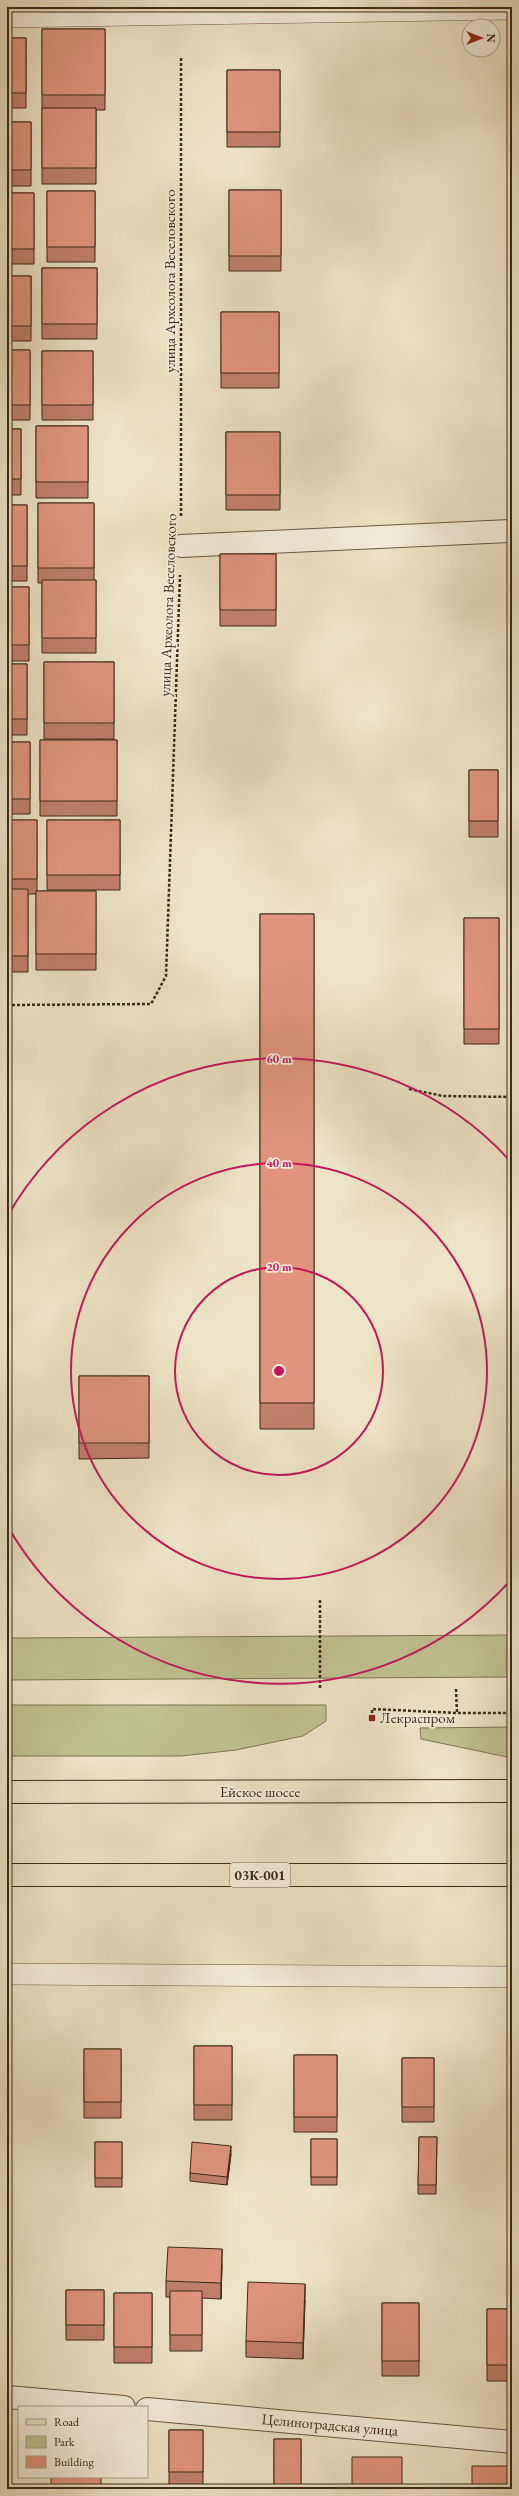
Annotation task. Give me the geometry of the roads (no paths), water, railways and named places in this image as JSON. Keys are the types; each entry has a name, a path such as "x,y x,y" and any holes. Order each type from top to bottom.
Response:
{"main road":[{"name":"Ейское шоссе","path":"7,1792 512,1791"},
{"name":"03К-001","path":"7,1875 512,1875"}],"street":[{"path":"181,546 512,531"},
{"path":"7,2397 112,2406"},
{"name":"Целиноградская улица","path":"148,2409 512,2442"}],"lane":[{"path":"7,17 512,9"},
{"path":"7,1974 512,1977"}],"place":[{"name":"Лекраспром","path":"372,1718"}]}
